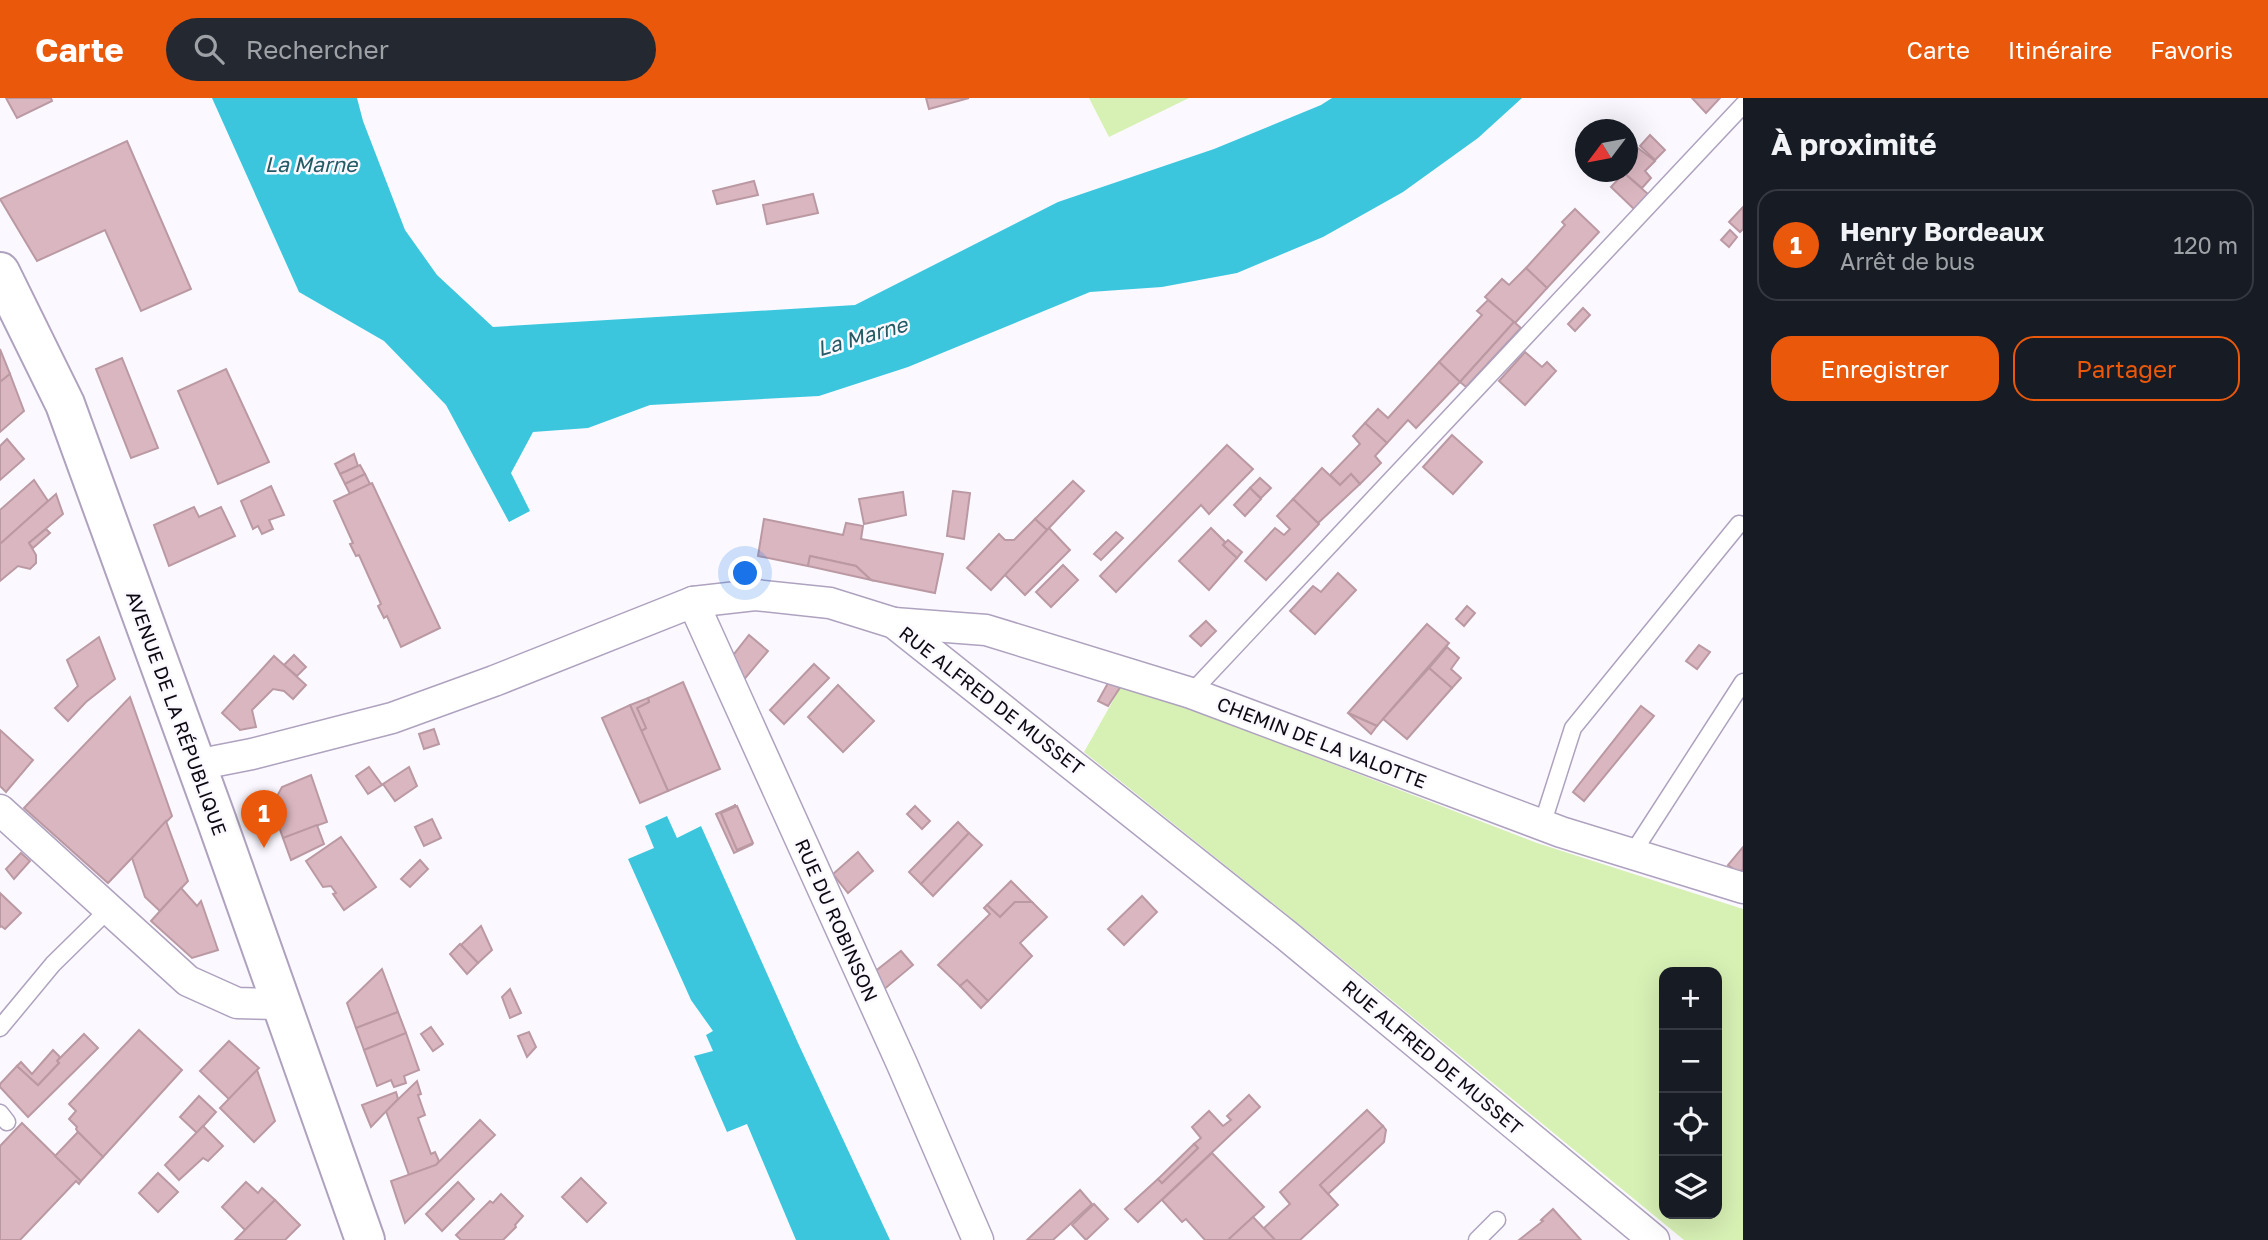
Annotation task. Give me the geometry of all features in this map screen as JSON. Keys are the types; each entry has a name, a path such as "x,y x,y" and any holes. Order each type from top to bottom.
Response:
{"main road":[{"name":"AVENUE DE LA RÉPUBLIQUE","path":"0,272 65,404 365,1240"}],"street":[{"name":"RUE ALFRED DE MUSSET","path":"196,765 252,754 393,718 693,602 755,595 830,603 894,623 1286,935 1654,1240"},
{"name":"RUE DU ROBINSON","path":"693,602 902,1064 978,1240"},
{"name":"CHEMIN DE LA VALOTTE","path":"894,623 986,630 1191,693 1542,825 1743,888"},
{"path":"0,810 188,981 237,1003 281,1004"}],"lane":[{"path":"1191,693 1743,105"},
{"path":"1542,825 1573,728 1739,524"},
{"path":"1632,854 1743,682"},
{"path":"0,1028 53,964 110,908"},
{"path":"1477,1240 1497,1220"}],"green space":[{"path":"1089,98 1189,98 1109,137"},
{"path":"1123,683 1537,843 1743,909 1743,1240 1684,1240 1084,752"}],"water":[{"name":"La Marne","path":"212,98 357,98 363,121 405,230 437,275 493,327 855,305 1058,202 1214,149 1332,98 1522,98 1478,138 1403,192 1323,237 1237,273 1162,287 1090,292 908,367 819,396 650,405 588,428 533,432 511,473 530,511 509,522 446,405 384,341 299,292"},
{"path":"667,816 677,838 701,826 890,1240 796,1240 747,1124 727,1132 694,1056 713,1051 706,1035 713,1031 691,1000 628,859 654,848 645,826"}],"building":[{"path":"6,98 51,98 52,101 17,118"},
{"path":"926,98 969,98 929,109"},
{"path":"1692,98 1720,98 1706,113"},
{"path":"1650,135 1665,150 1655,160 1640,146"},
{"path":"127,141 191,289 141,311 105,230 37,261 0,199"},
{"path":"1638,148 1655,161 1645,171 1651,178 1642,188 1635,182 1638,182"},
{"path":"754,181 758,195 717,204 713,191"},
{"path":"1616,182 1634,182 1648,194 1634,209 1611,187"},
{"path":"813,194 818,213 767,224 763,205"},
{"path":"1743,207 1743,229 1740,232 1729,222"},
{"path":"1575,209 1599,232 1547,288 1526,268 1565,225 1562,222"},
{"path":"1730,230 1737,237 1729,247 1721,240"},
{"path":"1526,268 1547,288 1515,323 1485,297 1502,279 1509,285"},
{"path":"1488,300 1514,322 1460,382 1439,362 1482,315 1477,311"},
{"path":"1583,308 1590,315 1575,331 1568,324"},
{"path":"1514,322 1521,328 1466,387 1460,382"},
{"path":"0,349 10,374 0,382"},
{"path":"1525,352 1542,367 1547,362 1556,371 1525,405 1499,381"},
{"path":"122,358 158,448 131,458 96,369"},
{"path":"1439,362 1460,382 1416,428 1408,420 1387,443 1365,423 1378,409 1388,418"},
{"path":"226,369 269,462 218,484 178,391"},
{"path":"10,374 24,411 0,432 0,382"},
{"path":"1365,423 1387,443 1375,456 1381,463 1360,484 1351,474 1340,485 1330,475 1360,444 1353,436"},
{"path":"1452,435 1482,462 1453,494 1423,467"},
{"path":"7,439 24,459 0,480 0,446"},
{"path":"1227,445 1253,469 1209,514 1201,505 1116,592 1100,576"},
{"path":"354,454 358,466 340,474 335,464"},
{"path":"360,465 365,474 345,484 340,474"},
{"path":"1322,468 1340,485 1351,474 1360,484 1318,523 1293,499"},
{"path":"365,474 370,484 350,494 345,484"},
{"path":"1260,478 1271,488 1261,498 1250,488"},
{"path":"34,480 48,501 0,544 0,510"},
{"path":"1073,481 1084,491 1047,530 1035,519"},
{"path":"372,483 440,628 401,647 387,616 384,618 378,606 381,604 359,555 356,556 350,544 353,543 334,501"},
{"path":"271,486 284,515 269,520 273,529 262,534 258,526 253,529 241,501"},
{"path":"1250,488 1261,499 1245,516 1234,505"},
{"path":"953,491 970,493 964,539 947,536"},
{"path":"903,492 906,515 864,524 859,499"},
{"path":"56,494 63,514 29,543 36,555 36,563 30,569 18,566 0,581 0,544"},
{"path":"1293,499 1319,524 1266,580 1245,561 1275,528 1284,535 1290,529 1277,516"},
{"path":"194,507 199,517 221,507 235,536 169,566 154,525"},
{"path":"764,519 843,535 846,523 863,526 861,539 943,554 935,593 871,580 856,566 810,556 808,566 758,556"},
{"path":"1035,519 1047,530 991,590 967,568 999,534 1005,540 1014,540"},
{"path":"1049,528 1070,550 1025,595 1005,575"},
{"path":"1211,528 1237,558 1209,590 1179,561"},
{"path":"46,529 50,533 33,548 29,543"},
{"path":"1116,532 1123,538 1101,560 1094,554"},
{"path":"1228,540 1242,552 1237,558 1223,545"},
{"path":"810,556 856,566 871,580 808,566"},
{"path":"1063,565 1078,580 1051,607 1036,592"},
{"path":"1338,573 1356,590 1315,634 1290,611 1313,586 1321,592"},
{"path":"1467,606 1475,613 1464,626 1456,619"},
{"path":"1206,621 1216,631 1201,646 1190,636"},
{"path":"1427,624 1449,643 1377,726 1348,713"},
{"path":"749,635 768,651 742,682 731,658"},
{"path":"99,637 115,679 86,702 68,721 55,708 78,686 67,660"},
{"path":"1699,645 1710,652 1697,669 1686,661"},
{"path":"1447,647 1459,658 1451,669 1461,678 1452,688 1429,668"},
{"path":"294,655 306,667 297,676 284,665"},
{"path":"274,656 306,685 293,699 284,691 273,689 252,710 256,727 240,730 222,713"},
{"path":"814,664 829,678 784,724 770,710"},
{"path":"1429,668 1452,688 1407,739 1383,719"},
{"path":"683,682 720,769 668,791 641,731 646,728 637,708 649,702 648,698"},
{"path":"1108,683 1123,683 1108,706 1098,701"},
{"path":"838,685 874,721 843,752 808,717"},
{"path":"130,697 172,816 108,883 24,808"},
{"path":"648,698 649,702 637,708 646,728 641,731 630,705"},
{"path":"630,705 668,791 640,803 602,718"},
{"path":"1641,706 1654,716 1584,801 1573,792"},
{"path":"1348,713 1377,726 1371,734"},
{"path":"434,729 439,744 424,749 419,734"},
{"path":"0,730 33,760 6,792 0,786"},
{"path":"369,767 382,785 368,794 356,776"},
{"path":"409,767 417,786 395,801 383,784"},
{"path":"311,775 327,822 283,838 274,813 280,811 276,798 282,787"},
{"path":"736,805 721,813 737,850 753,844 734,853 716,814"},
{"path":"737,806 753,843 737,850 721,813"},
{"path":"915,806 930,821 922,829 907,814"},
{"path":"432,819 441,838 424,846 415,827"},
{"path":"166,821 188,881 160,911 145,897 132,858"},
{"path":"958,822 969,833 921,884 909,872"},
{"path":"317,825 324,844 291,860 283,838"},
{"path":"969,833 982,845 933,896 921,884"},
{"path":"341,837 376,887 344,910 331,886 323,887 306,861"},
{"path":"1743,847 1743,869 1739,873 1728,865"},
{"path":"858,852 873,871 848,893 833,874"},
{"path":"21,853 30,861 14,879 6,869"},
{"path":"420,860 428,869 410,887 401,879"},
{"path":"1011,881 1032,902 1015,902 1000,917 987,905"},
{"path":"181,888 197,906 201,901 218,950 192,958 151,921"},
{"path":"0,893 21,913 5,929 0,927"},
{"path":"1142,896 1157,912 1124,945 1108,929"},
{"path":"1015,902 1032,902 1047,917 1020,943 1032,956 988,1001 967,980 960,986 938,965 990,914 984,908 987,905 1000,917"},
{"path":"481,926 492,950 478,963 461,945"},
{"path":"460,944 478,963 467,974 450,954"},
{"path":"901,951 913,965 882,991 873,973"},
{"path":"382,969 398,1012 356,1028 347,1003"},
{"path":"967,980 988,1001 981,1008 960,986"},
{"path":"510,989 521,1013 510,1018 502,997"},
{"path":"398,1012 406,1033 364,1050 356,1028"},
{"path":"431,1027 443,1044 433,1051 421,1034"},
{"path":"139,1030 182,1070 103,1157 69,1119 76,1111 69,1104"},
{"path":"529,1032 536,1047 527,1057 518,1036"},
{"path":"406,1033 419,1070 404,1076 406,1083 394,1087 391,1080 377,1086 364,1050"},
{"path":"84,1034 98,1048 28,1117 0,1084 17,1066 38,1085"},
{"path":"229,1041 259,1068 229,1099 200,1071"},
{"path":"53,1050 60,1057 57,1061 59,1063 38,1085 17,1066 21,1062 32,1074"},
{"path":"257,1070 275,1121 254,1142 220,1108"},
{"path":"417,1081 421,1094 418,1095 425,1115 418,1118 431,1154 435,1152 439,1161 436,1165 409,1175 386,1111"},
{"path":"396,1092 398,1099 371,1127 362,1105"},
{"path":"1249,1095 1260,1107 1138,1222 1125,1209 1158,1179 1162,1183 1198,1148 1194,1144 1201,1138 1192,1127 1209,1111 1223,1126 1231,1120 1227,1116"},
{"path":"199,1096 216,1112 197,1133 180,1117"},
{"path":"1367,1110 1383,1126 1320,1185 1338,1205 1300,1240 1275,1240 1264,1228 1290,1204 1280,1192"},
{"path":"480,1120 495,1135 405,1223 391,1181 436,1165"},
{"path":"22,1123 81,1181 79,1184 76,1181 20,1240 0,1240 0,1146"},
{"path":"203,1126 223,1146 208,1161 203,1158 179,1180 165,1165"},
{"path":"1383,1126 1386,1130 1384,1142 1328,1194 1320,1185"},
{"path":"78,1132 103,1157 81,1181 55,1156"},
{"path":"1194,1144 1198,1148 1162,1183 1158,1179"},
{"path":"1212,1153 1264,1207 1228,1240 1205,1240 1186,1219 1182,1222 1162,1200"},
{"path":"158,1173 178,1192 158,1212 139,1193"},
{"path":"581,1178 606,1203 587,1222 562,1197"},
{"path":"246,1182 258,1193 262,1188 275,1200 245,1230 222,1207"},
{"path":"458,1182 474,1199 442,1231 426,1214"},
{"path":"1080,1190 1092,1204 1053,1240 1027,1240"},
{"path":"501,1194 523,1216 516,1227 503,1240 461,1240 456,1235 490,1201 493,1203"},
{"path":"275,1200 300,1225 285,1240 235,1240"},
{"path":"1094,1204 1108,1219 1086,1240 1072,1225"},
{"path":"1553,1209 1581,1240 1519,1240 1543,1221 1541,1220"},
{"path":"1253,1217 1275,1240 1228,1240"}],"place":[{"name":"Henry Bordeaux","path":"264,848"}]}
